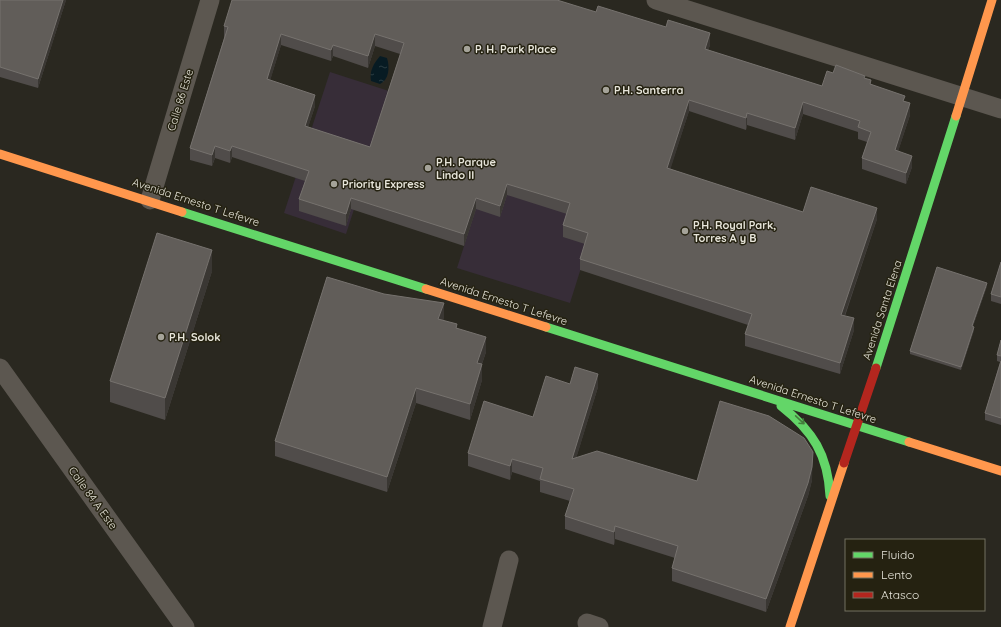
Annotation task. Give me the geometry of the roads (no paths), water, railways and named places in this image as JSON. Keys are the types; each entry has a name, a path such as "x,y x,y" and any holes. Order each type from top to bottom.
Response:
{"main road":[{"name":"Avenida Santa Elena","path":"790,627 857,426 963,97 992,0"},
{"name":"Avenida Ernesto T Lefevre","path":"0,154 150,200 1001,471"},
{"path":"769,397 804,424 820,449 827,468 830,487 829,511"}],"street":[{"name":"Calle 86 Este","path":"150,200 210,0"},
{"path":"656,0 1001,109"},
{"name":"Calle 84 A Este","path":"0,368 185,627"},
{"path":"492,627 509,560"}],"water":[{"path":"380,56 387,58 388,69 385,80 380,84 371,81 371,74 372,67"}],"place":[{"name":"P. H. Park Place","path":"467,49"},
{"name":"P.H. Santerra","path":"606,90"},
{"name":"P.H. Parque Lindo II","path":"428,168"},
{"name":"Priority Express","path":"334,184"},
{"name":"P.H. Royal Park, Torres A y B","path":"685,231"},
{"name":"P.H. Solok","path":"161,337"}]}
